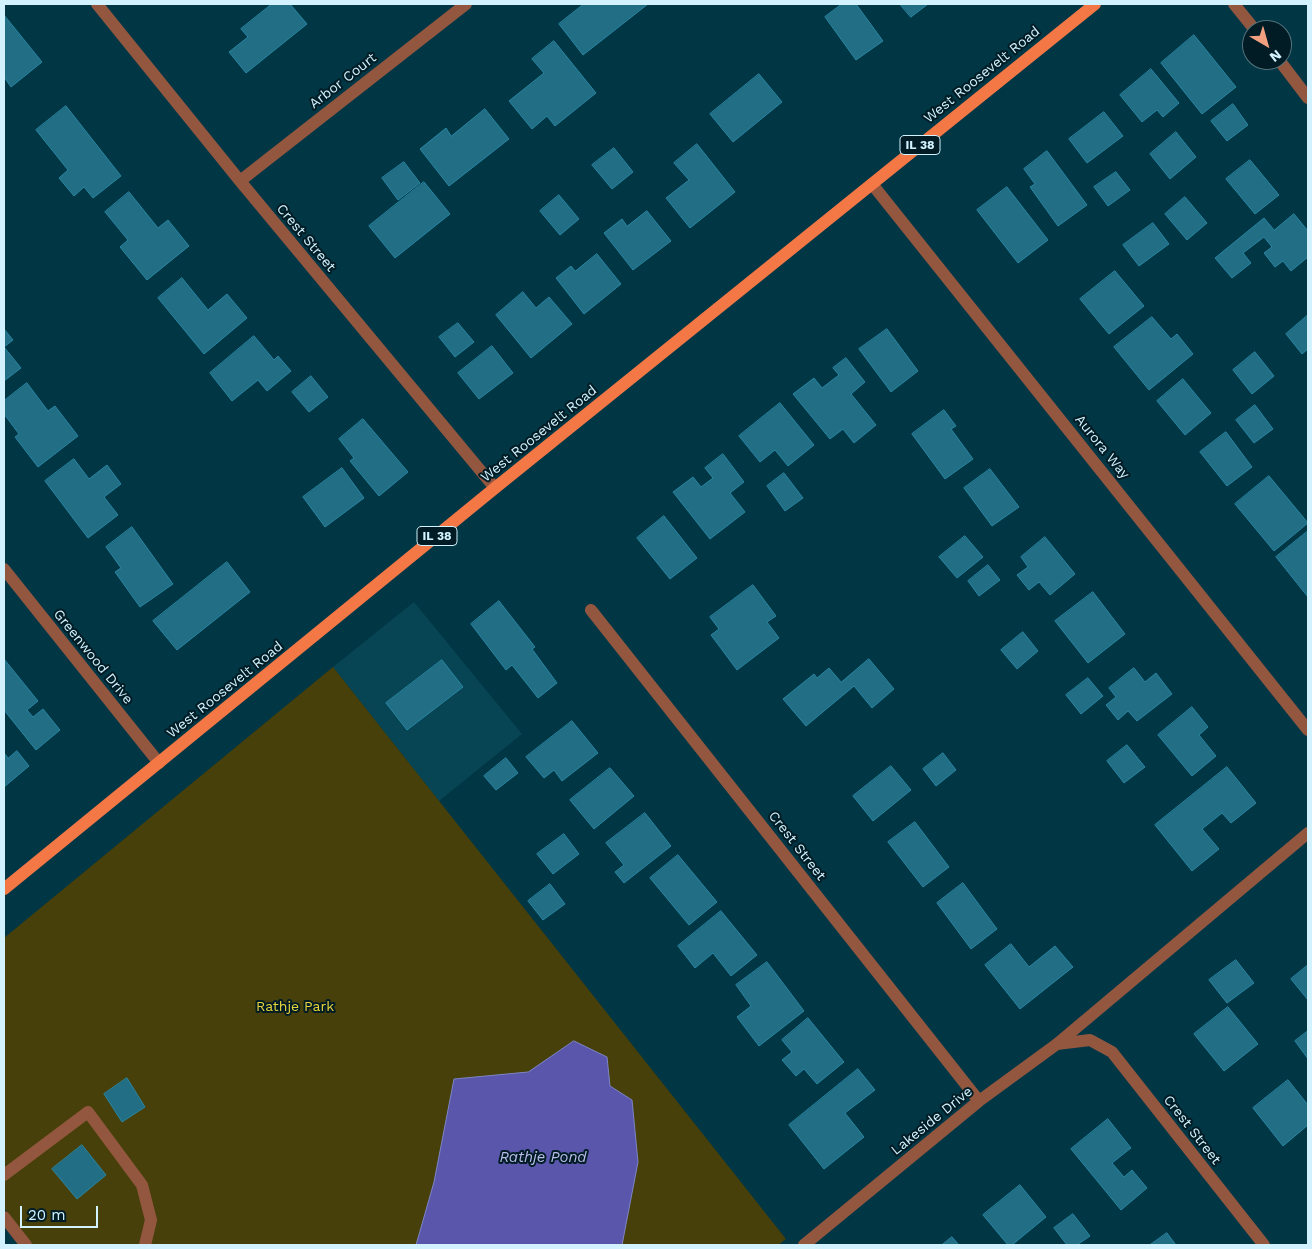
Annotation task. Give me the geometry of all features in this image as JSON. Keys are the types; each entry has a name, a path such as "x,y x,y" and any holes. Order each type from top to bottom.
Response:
{"main road":[{"name":"West Roosevelt Road","path":"4,890 495,488 1095,4"}],"street":[{"name":"Crest Street","path":"97,4 240,181 495,488"},
{"name":"Arbor Court","path":"240,181 466,4"},
{"path":"1234,4 1247,20"},
{"path":"1287,70 1308,98"},
{"name":"Aurora Way","path":"872,184 1308,730"},
{"name":"Greenwood Drive","path":"4,569 159,763"},
{"name":"Crest Street","path":"592,610 979,1101"},
{"path":"1057,1044 1308,833"},
{"name":"Crest Street","path":"1090,1040 1112,1052 1264,1245"},
{"name":"Lakeside Drive","path":"804,1245 979,1101 1057,1044 1090,1040"},
{"path":"4,1175 88,1112 142,1185 151,1220 145,1245"},
{"path":"4,1217 26,1245"}],"shaded area":[{"path":"414,602 522,734 439,801 333,667"}],"green space":[{"name":"Rathje Park","path":"333,667 786,1239 778,1245 33,1245 4,1208 4,938"}],"water":[{"name":"Rathje Pond","path":"574,1041 607,1057 610,1086 632,1100 638,1162 622,1245 416,1245 434,1182 454,1079 528,1072"}],"building":[{"path":"272,4 290,4 307,24 246,73 229,52 248,37 241,29"},
{"path":"584,4 648,4 583,55 559,24"},
{"path":"842,4 856,4 883,41 856,60 825,17"},
{"path":"900,4 928,4 911,17"},
{"path":"4,15 42,62 11,87 4,77"},
{"path":"1194,35 1236,87 1202,114 1161,63"},
{"path":"554,41 596,93 555,126 547,116 532,129 509,101 544,73 532,59"},
{"path":"1151,69 1179,103 1163,117 1157,110 1142,122 1120,95"},
{"path":"759,74 782,102 733,142 710,114"},
{"path":"1233,104 1248,125 1227,141 1211,121"},
{"path":"66,106 121,176 93,198 84,187 74,196 59,178 68,170 36,130"},
{"path":"485,109 509,139 449,186 420,149 446,128 451,136"},
{"path":"1104,112 1123,136 1087,163 1069,139"},
{"path":"1176,132 1196,157 1170,179 1150,154"},
{"path":"697,144 735,192 690,228 666,198 689,180 674,163"},
{"path":"614,148 633,172 612,189 592,165"},
{"path":"1047,151 1087,205 1058,226 1030,187 1035,184 1024,169"},
{"path":"1250,160 1279,195 1255,214 1226,179"},
{"path":"404,162 420,183 398,200 382,178"},
{"path":"1116,172 1130,190 1108,206 1094,187"},
{"path":"424,182 450,214 395,258 369,226"},
{"path":"1007,187 1048,240 1018,263 977,210"},
{"path":"129,192 158,228 168,220 189,246 147,280 120,247 128,240 105,212"},
{"path":"559,195 579,219 560,235 540,211"},
{"path":"1185,197 1207,223 1187,240 1165,214"},
{"path":"647,211 671,241 633,270 604,233 622,219 627,226"},
{"path":"1294,214 1308,231 1308,257 1291,271 1283,261 1275,267 1264,253 1272,247 1264,237 1243,253 1251,263 1232,278 1215,258 1264,218 1274,230"},
{"path":"1153,223 1169,244 1139,266 1123,245"},
{"path":"597,254 621,284 584,314 556,278 571,266 575,271"},
{"path":"1115,271 1144,306 1109,334 1080,299"},
{"path":"182,278 208,310 227,294 247,318 204,354 158,298"},
{"path":"523,292 536,308 549,297 572,324 531,358 496,315"},
{"path":"1308,315 1308,349 1302,354 1286,334"},
{"path":"1152,317 1171,339 1177,334 1193,354 1149,390 1114,347"},
{"path":"458,323 474,342 455,357 439,337"},
{"path":"4,329 13,340 4,347"},
{"path":"887,329 918,371 891,392 859,349"},
{"path":"254,336 274,360 278,356 291,371 267,391 258,380 232,401 210,373"},
{"path":"492,346 513,373 479,399 458,373"},
{"path":"4,347 21,368 4,381"},
{"path":"1255,352 1274,376 1252,394 1233,370"},
{"path":"846,358 865,382 851,394 876,425 854,443 843,429 830,439 793,394 814,378 822,388 839,375 833,368"},
{"path":"311,376 328,397 309,412 292,392"},
{"path":"1183,379 1211,413 1185,435 1157,401"},
{"path":"27,383 48,411 55,406 78,436 38,467 15,437 19,434 4,414 4,401"},
{"path":"780,403 814,445 788,466 775,450 760,462 739,436"},
{"path":"1255,405 1273,429 1254,443 1236,420"},
{"path":"944,410 956,426 951,429 973,459 945,479 912,434"},
{"path":"363,419 408,472 379,496 350,461 354,458 339,439"},
{"path":"1226,432 1252,467 1227,486 1200,452"},
{"path":"723,454 744,482 730,493 745,512 710,539 673,492 693,477 701,487 713,478 705,468"},
{"path":"74,459 89,479 107,465 121,484 104,497 118,515 88,538 45,481"},
{"path":"342,468 364,498 325,527 303,497"},
{"path":"990,469 1019,507 992,526 964,488"},
{"path":"784,473 803,498 785,511 767,486"},
{"path":"1269,476 1308,523 1274,551 1235,504"},
{"path":"664,516 697,558 670,579 637,538"},
{"path":"132,527 173,584 140,607 115,572 121,568 106,547"},
{"path":"1308,531 1308,597 1276,557"},
{"path":"965,536 983,557 957,578 939,557"},
{"path":"1045,537 1075,574 1050,595 1039,582 1029,590 1017,575 1028,567 1021,557"},
{"path":"227,562 250,592 177,650 153,621"},
{"path":"988,565 1000,580 979,596 968,581"},
{"path":"753,585 776,616 767,622 779,638 737,670 711,635 719,629 710,617"},
{"path":"1093,592 1125,634 1088,663 1055,621"},
{"path":"499,601 535,647 532,649 557,683 538,698 512,665 506,670 471,624"},
{"path":"1023,632 1038,651 1017,669 1001,650"},
{"path":"4,659 38,701 27,710 33,717 43,709 60,730 36,750 4,710"},
{"path":"869,659 894,689 872,708 854,686 806,726 783,699 814,674 817,678 829,668 841,682"},
{"path":"442,660 463,687 407,730 386,703"},
{"path":"1134,668 1145,682 1156,673 1172,694 1137,721 1128,711 1118,720 1106,705 1116,697 1109,688"},
{"path":"1088,678 1103,696 1081,714 1066,695"},
{"path":"1192,707 1208,727 1199,735 1216,756 1192,776 1158,735"},
{"path":"572,721 598,753 562,781 554,770 544,778 526,757"},
{"path":"1127,745 1145,767 1124,783 1107,761"},
{"path":"17,751 29,766 4,787 4,753 8,758"},
{"path":"943,753 956,770 936,786 923,769"},
{"path":"506,758 518,773 496,790 484,776"},
{"path":"891,766 911,790 873,821 853,796"},
{"path":"1227,767 1256,803 1231,823 1222,813 1202,829 1219,849 1192,871 1155,825"},
{"path":"610,768 634,796 594,829 570,800"},
{"path":"645,813 671,846 624,883 615,872 624,865 606,843"},
{"path":"915,822 949,867 923,887 888,842"},
{"path":"564,834 579,854 553,874 537,854"},
{"path":"678,855 717,902 689,925 650,878"},
{"path":"963,883 997,929 971,949 937,903"},
{"path":"550,884 565,904 543,920 528,901"},
{"path":"721,911 757,955 731,976 713,953 695,968 678,946"},
{"path":"1011,944 1029,967 1055,946 1073,967 1020,1009 985,965"},
{"path":"1236,960 1254,983 1227,1003 1209,980"},
{"path":"767,962 804,1011 759,1046 737,1017 751,1006 736,985"},
{"path":"1308,965 1308,1000 1291,979"},
{"path":"1228,1007 1258,1044 1224,1071 1194,1034"},
{"path":"808,1018 844,1062 817,1084 804,1069 796,1076 782,1060 792,1052 782,1040"},
{"path":"1308,1031 1308,1059 1295,1041"},
{"path":"858,1069 875,1090 845,1113 864,1137 824,1169 789,1125"},
{"path":"127,1078 145,1107 122,1122 104,1094"},
{"path":"1288,1080 1308,1105 1308,1125 1283,1146 1253,1108"},
{"path":"1108,1119 1131,1148 1112,1163 1124,1177 1132,1170 1147,1188 1121,1210 1071,1149"},
{"path":"82,1145 106,1175 77,1199 52,1169"},
{"path":"1020,1185 1046,1217 1012,1245 1008,1245 983,1215"},
{"path":"1073,1214 1090,1236 1077,1245 1067,1245 1054,1228"},
{"path":"1167,1233 1176,1245 1150,1245"},
{"path":"952,1237 959,1245 942,1245"}]}
